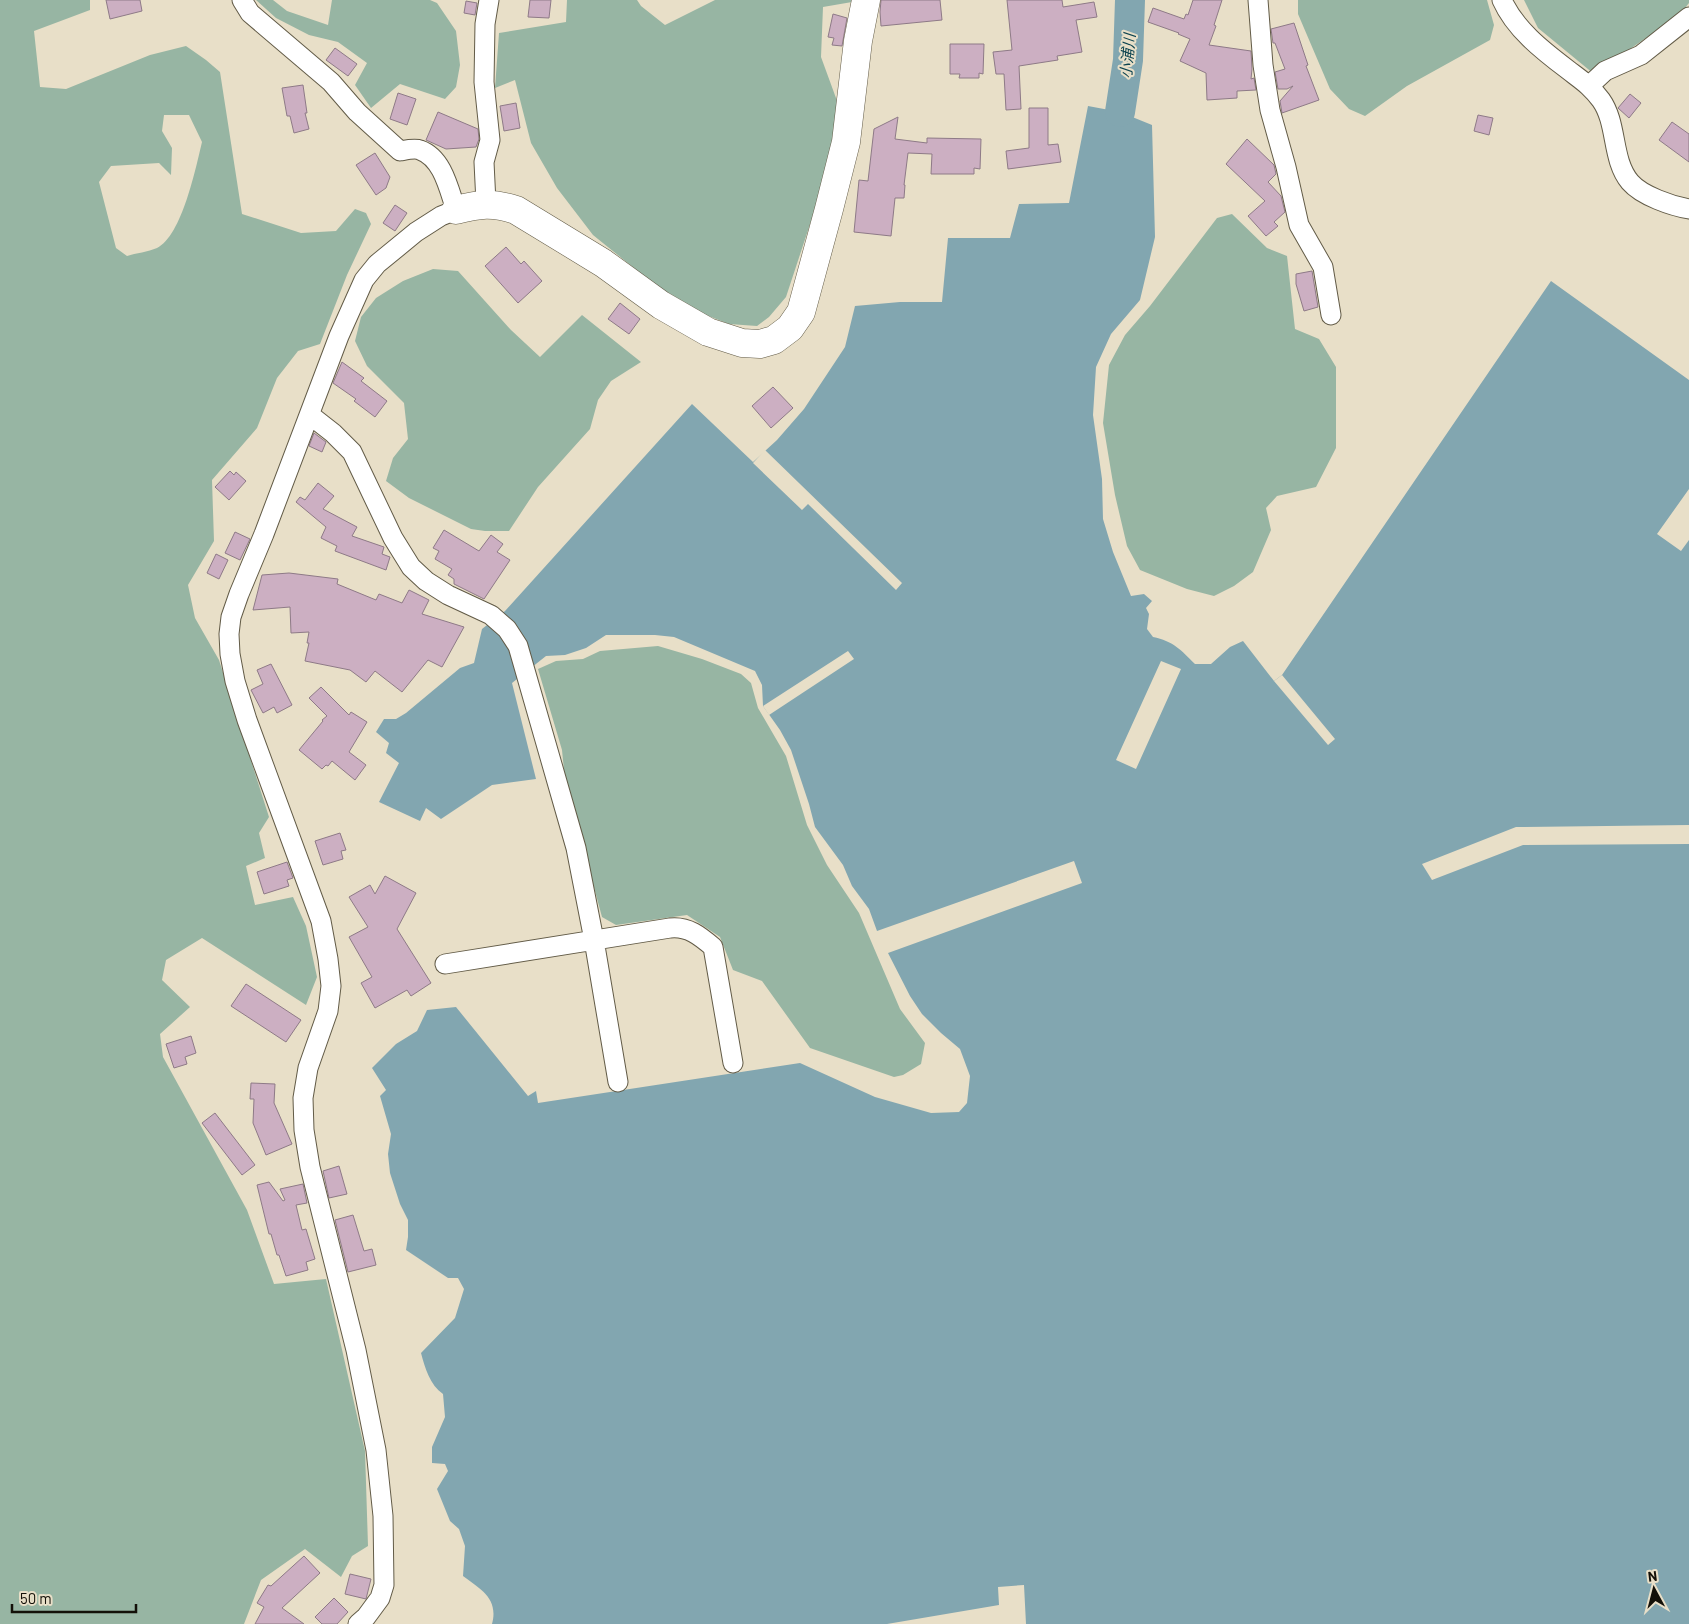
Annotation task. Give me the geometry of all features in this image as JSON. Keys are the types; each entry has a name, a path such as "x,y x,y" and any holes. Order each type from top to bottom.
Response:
{"street":[{"path":"242,0 250,13 331,82 357,112 400,150 419,149 431,157 441,168 456,210"},
{"path":"486,203 484,162 490,140 484,82 485,24 489,0"},
{"path":"358,1624 380,1598 384,1585 383,1516 376,1450 356,1350 310,1167 304,1130 303,1098 308,1068 328,1011 331,986 328,959 321,921 247,720 235,681 230,654 229,634 231,617 339,336 364,280 376,264 403,242 441,216 456,210 486,203 516,210 603,263 661,305 708,332 742,343 760,344 774,340 790,328 801,312 846,142 858,41 866,0"},
{"path":"1258,0 1263,65 1270,110 1299,225 1323,267 1331,315"},
{"path":"1502,0 1516,24 1555,59 1590,86 1606,108 1611,118 1620,164 1630,182 1658,200 1680,208 1689,208"},
{"path":"1590,86 1605,71 1641,55 1689,17"},
{"path":"310,415 333,433 352,452 393,538 411,567 426,581 448,595 491,615 507,629 518,646 528,675 576,848 618,1082"},
{"path":"445,964 678,927 687,929 702,937 713,947 733,1063"}],"green space":[{"path":"0,0 90,0 90,10 34,31 40,87 66,89 150,55 186,46 220,72 242,214 301,233 336,231 355,209 366,213 371,224 347,275 320,344 298,351 277,378 257,428 212,480 214,541 188,585 195,618 219,660 269,817 259,833 265,858 246,866 255,905 293,897 306,926 317,977 306,1005 202,938 166,960 162,980 190,1007 160,1034 163,1057 247,1210 274,1284 326,1279 365,1451 368,1546 352,1556 341,1577 305,1549 261,1580 244,1624 0,1624","holes":["164,115 189,115 202,142 192,183 181,216 166,241 157,248 127,256 116,248 99,182 111,166 159,163 171,175 172,148 162,131"]},
{"path":"256,0 273,0 287,11 328,25 332,0 430,0 437,3 456,31 460,65 456,87 445,99 400,84 371,108 355,85 367,63 338,42 309,35 276,18"},
{"path":"567,0 637,0 641,6 665,25 715,0 852,0 852,2 823,7 821,57 840,109 816,206 786,297 769,317 757,326 729,324 706,315 655,285 593,235 557,188 531,143 515,80 495,88 499,33 566,22"},
{"path":"1298,0 1487,0 1494,25 1490,40 1407,86 1365,116 1349,109 1330,89 1298,14"},
{"path":"1524,0 1689,0 1689,3 1679,15 1594,74 1538,28"},
{"path":"1232,214 1267,248 1287,256 1295,329 1319,339 1336,367 1336,448 1316,487 1277,496 1266,508 1271,530 1253,572 1234,586 1214,596 1187,589 1140,570 1127,546 1115,495 1103,423 1109,365 1125,335 1150,306 1217,218"},
{"path":"433,269 458,271 511,330 540,357 582,315 641,362 611,381 598,400 590,429 538,487 509,531 471,529 409,498 386,481 393,458 408,439 404,403 367,366 355,341 361,317 376,298 403,281"},
{"path":"658,646 702,659 741,674 751,683 758,708 786,756 807,825 827,865 859,913 900,1009 925,1043 921,1064 903,1075 894,1077 810,1048 762,981 733,970 720,937 687,915 616,925 602,917 565,780 562,750 538,669 556,661 583,659 600,651"}],"water":[{"path":"1088,106 1120,112 1152,125 1155,237 1140,300 1111,334 1096,367 1093,415 1102,479 1103,519 1113,552 1131,596 1144,594 1152,601 1146,608 1149,614 1147,629 1153,637 1181,650 1195,664 1211,664 1230,647 1243,641 1274,681 1282,675 1551,281 1689,380 1689,825 1516,827 1422,864 1432,880 1523,845 1689,844 1689,1624 492,1624 493,1607 490,1601 481,1590 463,1576 465,1546 459,1529 450,1521 437,1489 448,1471 445,1464 432,1463 432,1447 445,1417 443,1394 431,1381 421,1353 455,1318 464,1289 458,1278 448,1278 406,1250 408,1220 400,1204 390,1173 388,1154 391,1134 380,1096 386,1090 372,1068 396,1044 417,1031 427,1010 456,1007 528,1096 536,1091 538,1103 800,1063 875,1097 931,1113 959,1112 967,1103 970,1076 960,1049 922,1014 910,996 888,953 1082,883 1074,861 877,931 869,909 852,886 843,865 815,827 791,750 763,706 762,685 755,671 674,637 606,635 586,648 565,655 546,656 512,683 536,779 492,785 441,819 426,808 420,821 379,802 399,763 386,753 389,743 376,732 384,719 396,719 406,713 460,668 474,663 482,629 505,611 692,404 753,462 777,440 804,409 845,347 855,306 900,302 942,302 948,238 1010,238 1019,204 1069,203"}],"pier":[{"path":"765,450 902,583 896,590 808,504 802,510 753,463"},
{"path":"1689,489 1689,540 1681,551 1657,534"},
{"path":"848,651 854,659 769,715 763,706"},
{"path":"1161,661 1181,669 1136,769 1116,760"},
{"path":"1282,675 1335,739 1328,745 1274,681"},
{"path":"1024,1585 1026,1624 887,1624 999,1605 998,1587"}],"building":[{"path":"106,0 140,0 142,11 110,19"},
{"path":"530,0 551,0 549,18 528,17"},
{"path":"881,0 940,0 942,20 881,26"},
{"path":"1007,0 1062,0 1063,7 1094,2 1097,17 1076,20 1082,52 1057,56 1058,60 1019,66 1021,109 1006,110 1004,74 996,74 993,52 1012,50"},
{"path":"1193,0 1222,0 1209,45 1251,51 1251,79 1254,78 1256,90 1237,91 1237,98 1207,100 1206,73 1180,61 1190,39 1148,22 1153,8 1184,19 1186,14 1188,15"},
{"path":"466,1 477,3 475,15 464,13"},
{"path":"833,14 847,18 842,46 832,45 834,38 828,37"},
{"path":"1294,23 1308,65 1306,66 1319,100 1282,113 1280,101 1293,86 1287,89 1278,89 1275,72 1285,69 1275,43 1273,43 1271,29"},
{"path":"950,44 984,44 983,74 979,73 979,78 959,78 960,74 950,74"},
{"path":"335,48 357,64 348,76 326,60"},
{"path":"303,85 307,113 305,113 309,129 294,133 290,116 287,116 282,88"},
{"path":"398,93 416,99 407,125 390,119"},
{"path":"1630,94 1641,103 1629,118 1618,108"},
{"path":"516,103 520,128 504,131 500,106"},
{"path":"1029,108 1048,108 1048,145 1058,144 1061,162 1008,169 1006,151 1029,148"},
{"path":"438,112 478,129 479,139 476,147 446,149 426,140"},
{"path":"1478,115 1493,118 1489,135 1474,131"},
{"path":"898,117 895,139 927,143 927,138 981,139 980,169 974,168 974,174 931,174 932,154 908,153 904,198 895,198 891,236 854,232 859,180 868,181 874,129"},
{"path":"1672,122 1689,134 1689,162 1659,140"},
{"path":"1247,139 1274,165 1276,174 1268,182 1281,196 1285,212 1274,222 1278,226 1266,236 1248,216 1265,201 1226,164"},
{"path":"375,153 390,177 386,188 376,195 356,165"},
{"path":"395,205 407,213 395,231 383,223"},
{"path":"506,247 521,264 524,261 542,281 518,303 485,266"},
{"path":"1312,271 1318,307 1304,311 1296,284 1296,274"},
{"path":"620,303 640,319 629,334 608,319"},
{"path":"342,362 364,378 361,381 387,401 375,417 354,401 356,399 333,383"},
{"path":"773,387 793,408 771,428 752,406"},
{"path":"314,433 326,442 322,452 309,446"},
{"path":"230,471 234,475 236,472 246,481 229,500 215,487"},
{"path":"318,483 334,496 323,509 357,527 352,536 384,547 382,554 390,557 386,570 335,551 337,546 321,538 326,527 296,502 300,497 305,500"},
{"path":"444,530 479,551 491,535 503,544 497,552 510,560 484,599 454,584 454,579 448,575 452,569 435,559 439,551 433,548"},
{"path":"235,532 250,539 240,560 225,553"},
{"path":"216,554 228,560 219,579 207,573"},
{"path":"289,573 338,579 337,584 376,600 379,594 402,603 409,590 429,600 422,614 464,627 442,667 428,660 402,692 375,671 366,682 350,670 305,661 309,643 307,643 309,632 291,633 290,607 253,610 262,575"},
{"path":"271,664 292,705 277,713 274,707 263,713 251,690 263,684 257,670"},
{"path":"321,687 349,715 351,712 367,722 349,752 366,765 355,780 332,761 322,769 299,750 327,716 309,698"},
{"path":"340,833 346,850 341,851 343,859 323,865 315,841"},
{"path":"287,862 293,878 287,880 289,886 264,894 257,872"},
{"path":"385,876 416,893 397,929 431,983 411,996 407,990 375,1008 361,983 372,977 349,937 368,927 349,897 370,885 375,894"},
{"path":"246,984 301,1020 286,1042 231,1006"},
{"path":"191,1036 196,1053 185,1057 187,1064 174,1068 166,1044"},
{"path":"251,1083 275,1084 274,1103 292,1144 266,1155 253,1123 254,1099 250,1099"},
{"path":"215,1113 255,1165 242,1175 202,1123"},
{"path":"339,1166 347,1194 329,1198 323,1171"},
{"path":"269,1182 283,1201 285,1200 280,1189 303,1184 307,1203 296,1205 302,1230 306,1229 315,1259 306,1262 308,1270 286,1276 271,1234 269,1234 257,1185"},
{"path":"353,1215 364,1251 372,1249 376,1265 348,1272 335,1220"},
{"path":"304,1556 320,1573 282,1608 304,1624 255,1624 264,1607 257,1603 268,1585 271,1586"},
{"path":"350,1574 371,1579 366,1599 345,1594"},
{"path":"334,1598 348,1612 337,1624 322,1624 315,1617"}],"waterway":[{"name":"小浦川","path":"1120,112 1128,60 1130,0"}]}
